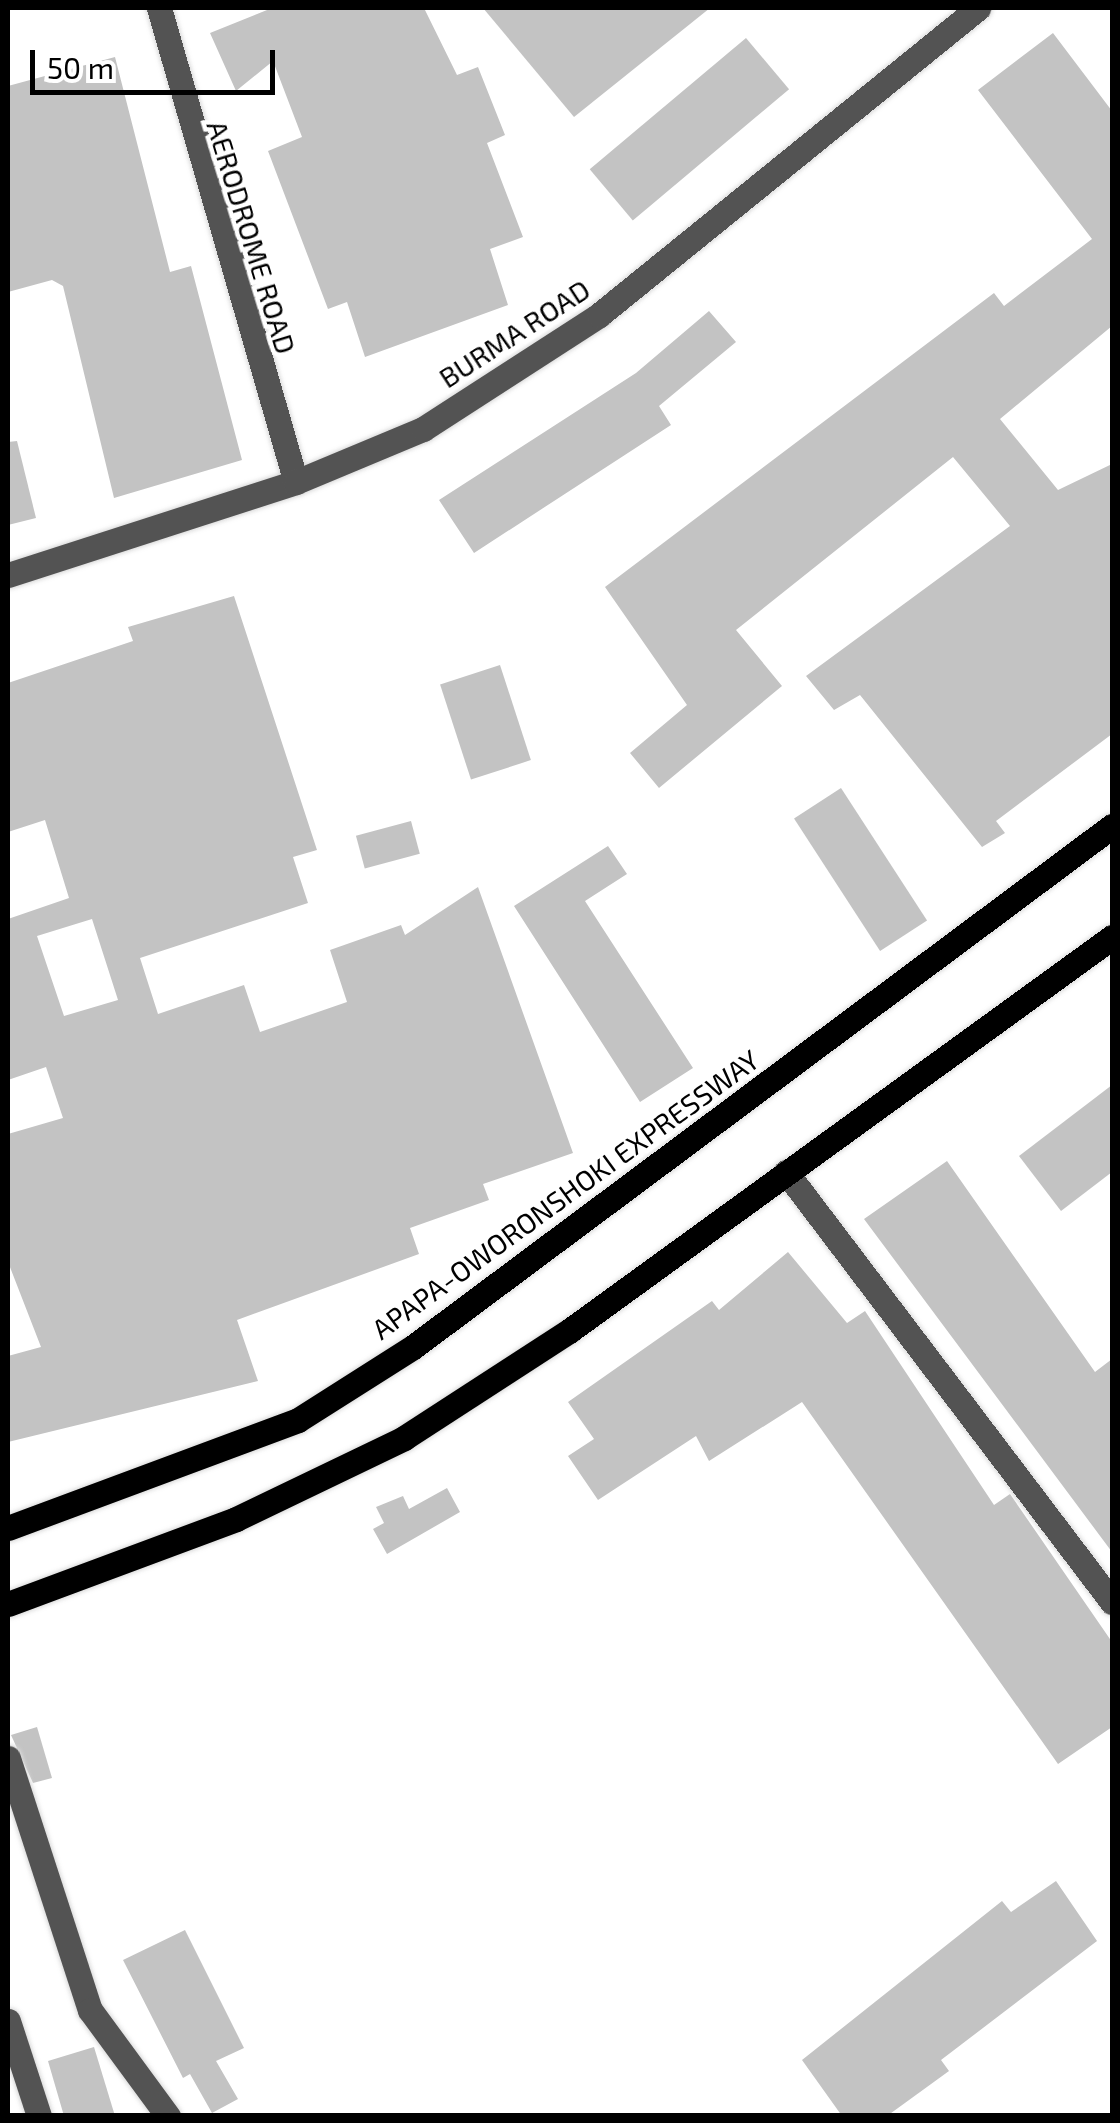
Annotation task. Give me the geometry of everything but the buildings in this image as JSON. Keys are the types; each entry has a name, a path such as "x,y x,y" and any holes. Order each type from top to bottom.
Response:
{"main road":[{"name":"APAPA-OWORONSHOKI EXPRESSWAY","path":"8,1528 298,1420 1112,826"},
{"path":"8,1604 236,1520 404,1438 786,1172 1112,936"}],"street":[{"name":"AERODROME ROAD","path":"159,8 296,482"},
{"name":"BURMA ROAD","path":"8,574 296,482 422,429 599,315 978,8"},
{"path":"786,1172 1112,1602"},
{"path":"8,1758 90,2010 168,2116"},
{"path":"8,2021 39,2116"}]}
